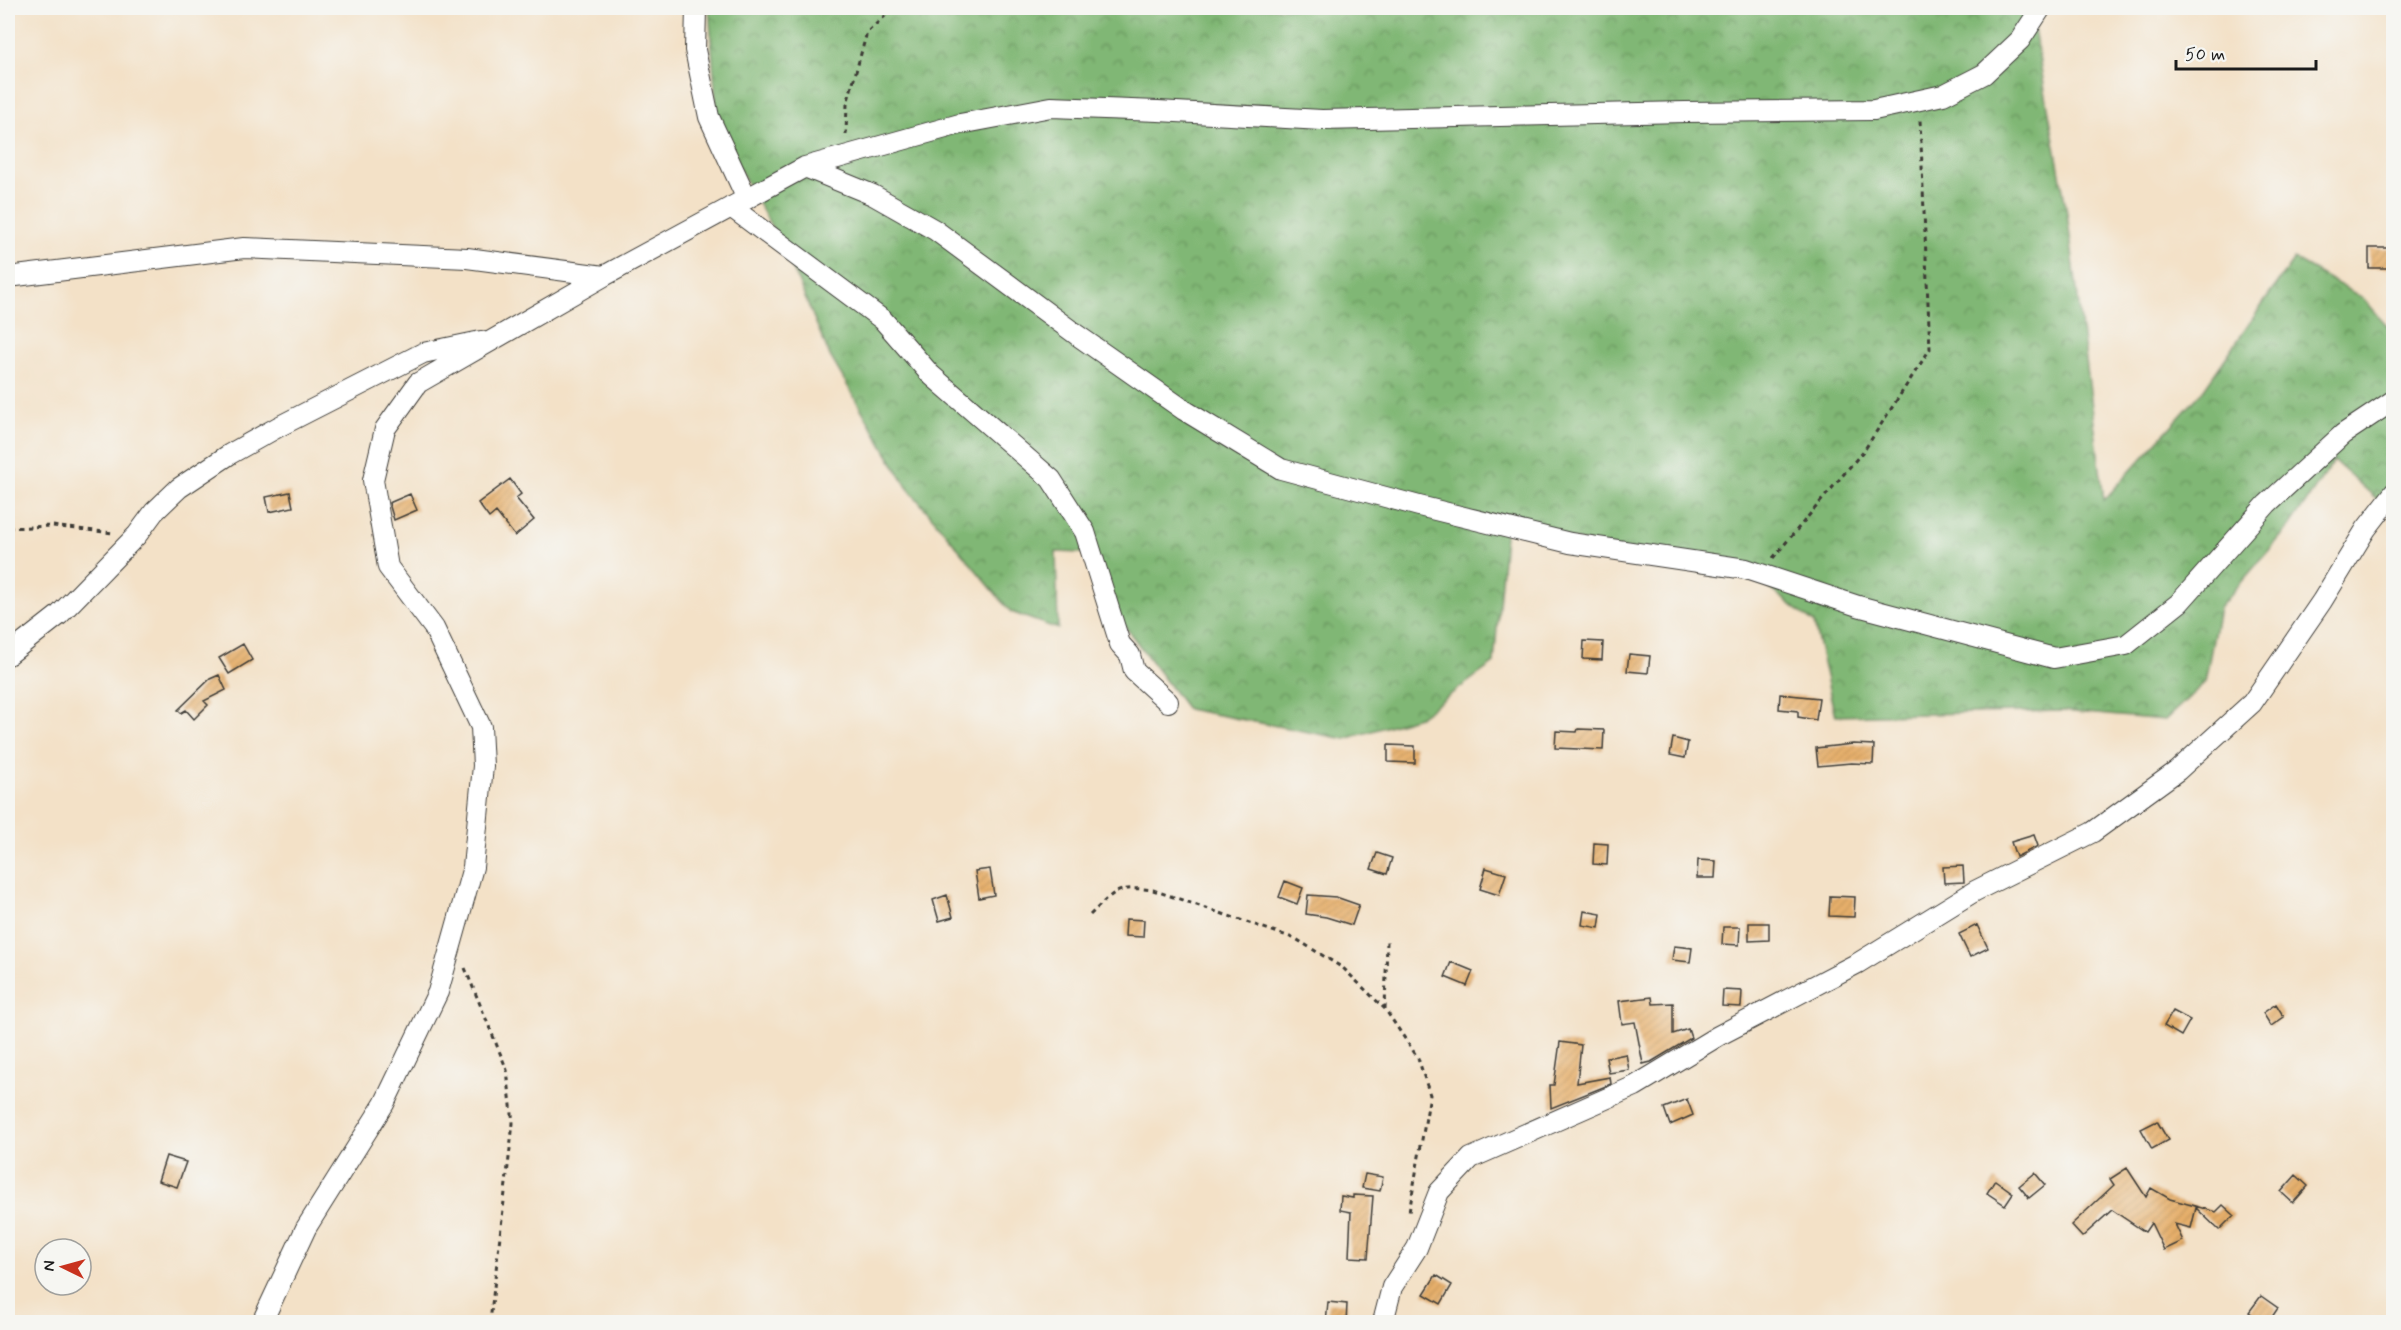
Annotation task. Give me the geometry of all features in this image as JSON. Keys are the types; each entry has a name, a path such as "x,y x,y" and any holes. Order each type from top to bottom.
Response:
{"street":[{"path":"696,8 695,50 710,117 739,203 884,320 930,374 1051,479 1085,532 1120,644 1131,655 1134,671 1168,702"},
{"path":"262,1323 306,1228 384,1104 438,992 473,867 483,766 481,727 434,628 388,567 373,480 386,429 418,383 604,276 806,167 960,124 1051,107 1322,120 1874,110 1943,95 1984,74 2020,40 2041,8"},
{"path":"806,167 873,195 935,230 1077,335 1184,410 1281,469 1570,543 1746,569 1858,606 2054,658 2126,645 2179,603 2267,504 2343,434 2394,400"},
{"path":"8,277 244,248 467,258 604,276"},
{"path":"8,655 59,615 179,488 230,454 423,352 497,338"},
{"path":"1383,1323 1392,1287 1417,1248 1438,1192 1471,1158 1635,1086 1718,1036 1858,963 1975,891 2093,831 2177,771 2252,703 2322,601 2366,529 2394,493"}],"path":[{"path":"846,156 847,104 867,32 894,8"},
{"path":"1757,573 1775,556 1865,449 1930,349 1919,100"},
{"path":"8,528 52,526 137,535"},
{"path":"1090,915 1117,889 1154,890 1296,939 1343,968 1385,1008 1418,1058 1430,1095 1407,1221"},
{"path":"453,939 507,1070 513,1123 490,1323"},
{"path":"1385,1008 1387,941"}],"green space":[{"path":"709,8 2046,8 2034,29 2067,213 2104,500 2202,392 2294,259 2363,298 2393,332 2393,501 2387,508 2334,461 2289,527 2219,608 2205,682 2165,720 2062,711 1835,716 1814,623 1763,583 1506,524 1494,663 1419,717 1345,739 1187,709 1109,605 1083,553 1056,552 1058,629 1011,612 907,487 830,356 786,253 718,130"}],"building":[{"path":"2369,248 2394,248 2394,268 2369,268"},
{"path":"510,479 521,494 516,498 534,520 515,536 496,512 489,518 478,503"},
{"path":"290,492 293,507 269,512 266,497"},
{"path":"410,494 417,510 394,520 389,503"},
{"path":"1584,641 1603,642 1602,660 1583,659"},
{"path":"243,644 252,660 229,674 219,658"},
{"path":"1629,654 1650,656 1648,673 1627,671"},
{"path":"219,675 226,690 204,701 208,705 194,719 186,710 181,713 178,710 210,679"},
{"path":"1780,694 1819,698 1816,720 1798,717 1798,711 1779,709"},
{"path":"1578,729 1604,730 1603,750 1555,748 1556,731 1577,732"},
{"path":"1673,738 1688,742 1685,758 1670,755"},
{"path":"1853,744 1874,745 1873,764 1818,766 1816,748"},
{"path":"1388,745 1415,746 1415,763 1388,762"},
{"path":"2034,835 2038,846 2016,857 2011,842"},
{"path":"1594,843 1608,844 1607,865 1593,864"},
{"path":"1377,853 1392,858 1387,874 1371,869"},
{"path":"1698,860 1716,861 1715,878 1697,878"},
{"path":"1963,866 1964,882 1944,883 1943,867"},
{"path":"1486,868 1506,874 1499,895 1480,889"},
{"path":"990,869 994,895 979,898 975,871"},
{"path":"1285,881 1303,888 1297,904 1279,897"},
{"path":"947,895 953,917 939,921 933,900"},
{"path":"1308,895 1336,897 1359,905 1352,925 1306,914"},
{"path":"1830,896 1855,897 1854,917 1829,916"},
{"path":"1584,911 1601,914 1599,928 1582,925"},
{"path":"1126,919 1144,920 1143,937 1125,936"},
{"path":"1749,923 1769,923 1769,940 1749,941"},
{"path":"1977,925 1988,948 1970,957 1959,934"},
{"path":"1723,927 1740,927 1739,945 1722,944"},
{"path":"1674,946 1692,948 1690,962 1672,960"},
{"path":"1451,962 1473,971 1467,986 1445,977"},
{"path":"1723,990 1742,991 1741,1007 1722,1006"},
{"path":"1652,997 1653,1004 1673,1003 1673,1034 1688,1029 1691,1038 1651,1062 1643,1064 1635,1022 1622,1024 1619,1001"},
{"path":"2276,1004 2284,1017 2271,1026 2263,1013"},
{"path":"2173,1011 2190,1020 2181,1036 2164,1026"},
{"path":"1560,1042 1581,1045 1577,1083 1610,1077 1611,1084 1551,1108 1550,1085 1554,1085"},
{"path":"1626,1054 1629,1070 1609,1073 1606,1058"},
{"path":"1687,1099 1693,1115 1670,1125 1664,1108"},
{"path":"2157,1121 2168,1140 2152,1149 2141,1129"},
{"path":"166,1156 186,1162 177,1187 158,1181"},
{"path":"2127,1168 2146,1197 2151,1188 2170,1199 2216,1212 2223,1205 2234,1215 2219,1230 2196,1208 2191,1228 2175,1224 2183,1241 2164,1250 2151,1223 2145,1232 2112,1210 2082,1237 2071,1225 2114,1185 2110,1179"},
{"path":"2035,1173 2045,1185 2029,1198 2019,1186"},
{"path":"1365,1174 1383,1177 1380,1191 1362,1188"},
{"path":"2296,1175 2308,1186 2293,1203 2281,1192"},
{"path":"1995,1180 2013,1193 2005,1205 1987,1193"},
{"path":"1353,1195 1373,1196 1368,1258 1349,1257 1351,1212 1340,1210 1341,1196 1353,1198"},
{"path":"1436,1275 1452,1285 1441,1304 1424,1294"},
{"path":"2261,1296 2278,1308 2268,1323 2264,1323 2249,1312"},
{"path":"1328,1302 1347,1304 1346,1323 1326,1323"}]}
